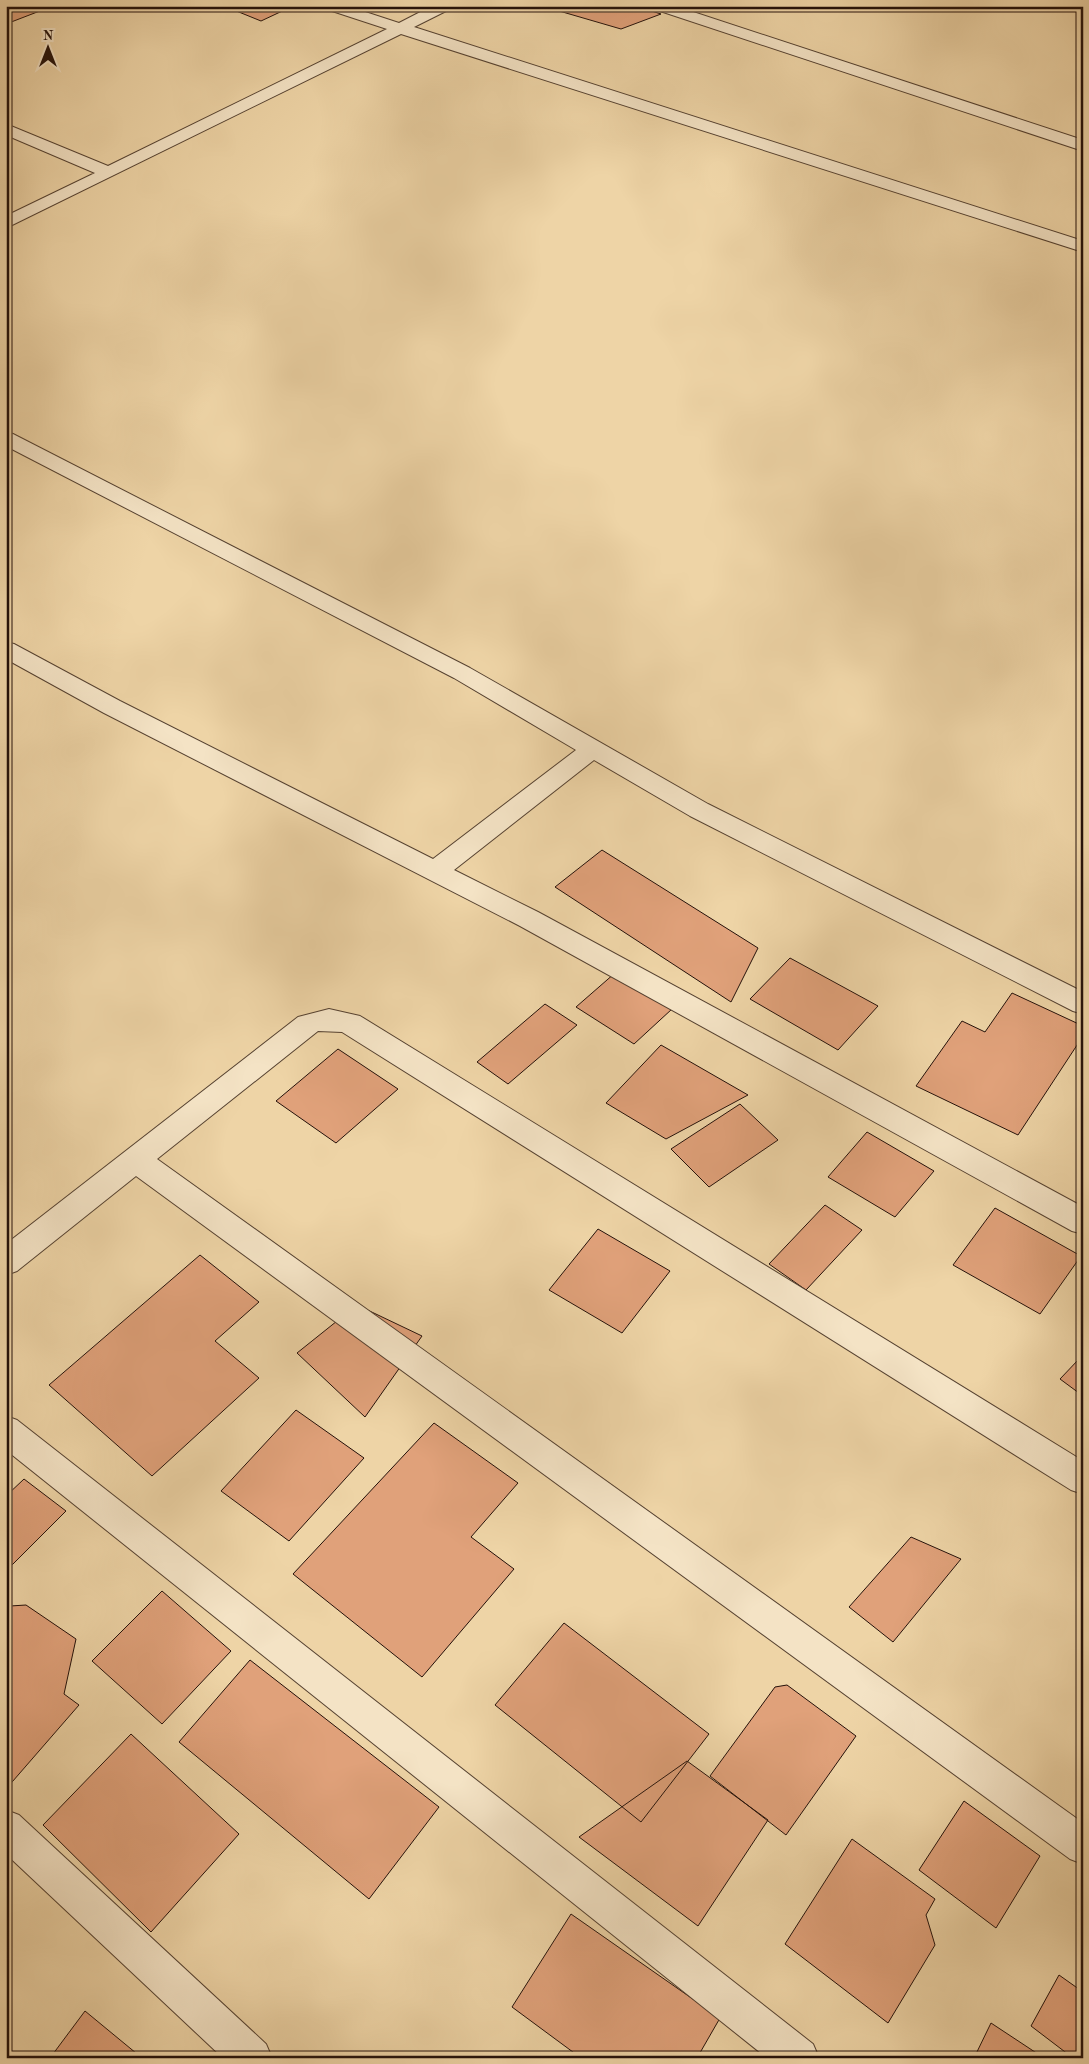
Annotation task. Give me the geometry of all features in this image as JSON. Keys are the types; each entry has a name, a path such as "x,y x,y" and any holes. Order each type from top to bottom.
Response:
{"street":[{"path":"331,6 1083,247"},
{"path":"6,223 445,6"},
{"path":"658,6 1083,146"},
{"path":"6,129 108,172"},
{"path":"6,438 454,668 699,810 1083,1004"},
{"path":"6,650 112,707 529,919 1083,1222"},
{"path":"435,871 594,748"},
{"path":"6,1262 308,1024 321,1019 336,1020 350,1023 1083,1479"},
{"path":"136,1160 1083,1846"},
{"path":"6,1430 799,2058"},
{"path":"6,1828 252,2058"}],"building":[{"path":"6,6 39,6 45,9 6,24"},
{"path":"233,6 293,6 261,21 229,8"},
{"path":"542,6 636,6 661,14 621,29"},
{"path":"602,850 758,948 731,1002 555,887"},
{"path":"790,958 878,1006 838,1050 750,999"},
{"path":"615,973 672,1009 634,1044 576,1007"},
{"path":"1012,993 1083,1026 1083,1036 1018,1135 916,1086 962,1021 985,1032"},
{"path":"545,1004 577,1025 508,1084 477,1062"},
{"path":"661,1045 748,1095 666,1139 606,1103"},
{"path":"338,1049 398,1089 336,1143 276,1101"},
{"path":"740,1104 778,1140 709,1187 671,1149"},
{"path":"867,1132 934,1171 895,1217 828,1177"},
{"path":"825,1205 862,1230 806,1290 769,1264"},
{"path":"995,1208 1081,1256 1040,1314 953,1265"},
{"path":"598,1229 670,1271 622,1333 549,1290"},
{"path":"200,1255 259,1302 215,1341 259,1378 152,1476 49,1385"},
{"path":"357,1305 422,1336 365,1417 297,1353"},
{"path":"1079,1359 1083,1362 1083,1396 1060,1379"},
{"path":"296,1410 364,1458 289,1541 221,1491"},
{"path":"434,1423 518,1483 471,1537 514,1569 422,1677 293,1574"},
{"path":"24,1479 66,1511 6,1571 6,1496"},
{"path":"911,1537 961,1559 893,1642 849,1607"},
{"path":"162,1591 231,1651 162,1724 92,1661"},
{"path":"26,1605 76,1639 64,1694 79,1705 6,1789 6,1610 10,1606"},
{"path":"564,1623 709,1734 641,1822 495,1705"},
{"path":"250,1660 439,1807 369,1899 179,1742"},
{"path":"787,1685 856,1736 786,1835 710,1776 775,1687"},
{"path":"131,1734 239,1834 151,1932 43,1825"},
{"path":"687,1761 768,1820 698,1926 579,1837"},
{"path":"964,1801 1040,1856 996,1928 919,1870"},
{"path":"852,1839 935,1899 926,1915 935,1945 888,2023 785,1944"},
{"path":"571,1914 720,2018 697,2058 581,2058 512,2007"},
{"path":"1059,1975 1083,1992 1083,2058 1073,2058 1031,2026"},
{"path":"85,2011 142,2058 50,2058"},
{"path":"991,2023 1044,2058 974,2058"}]}
